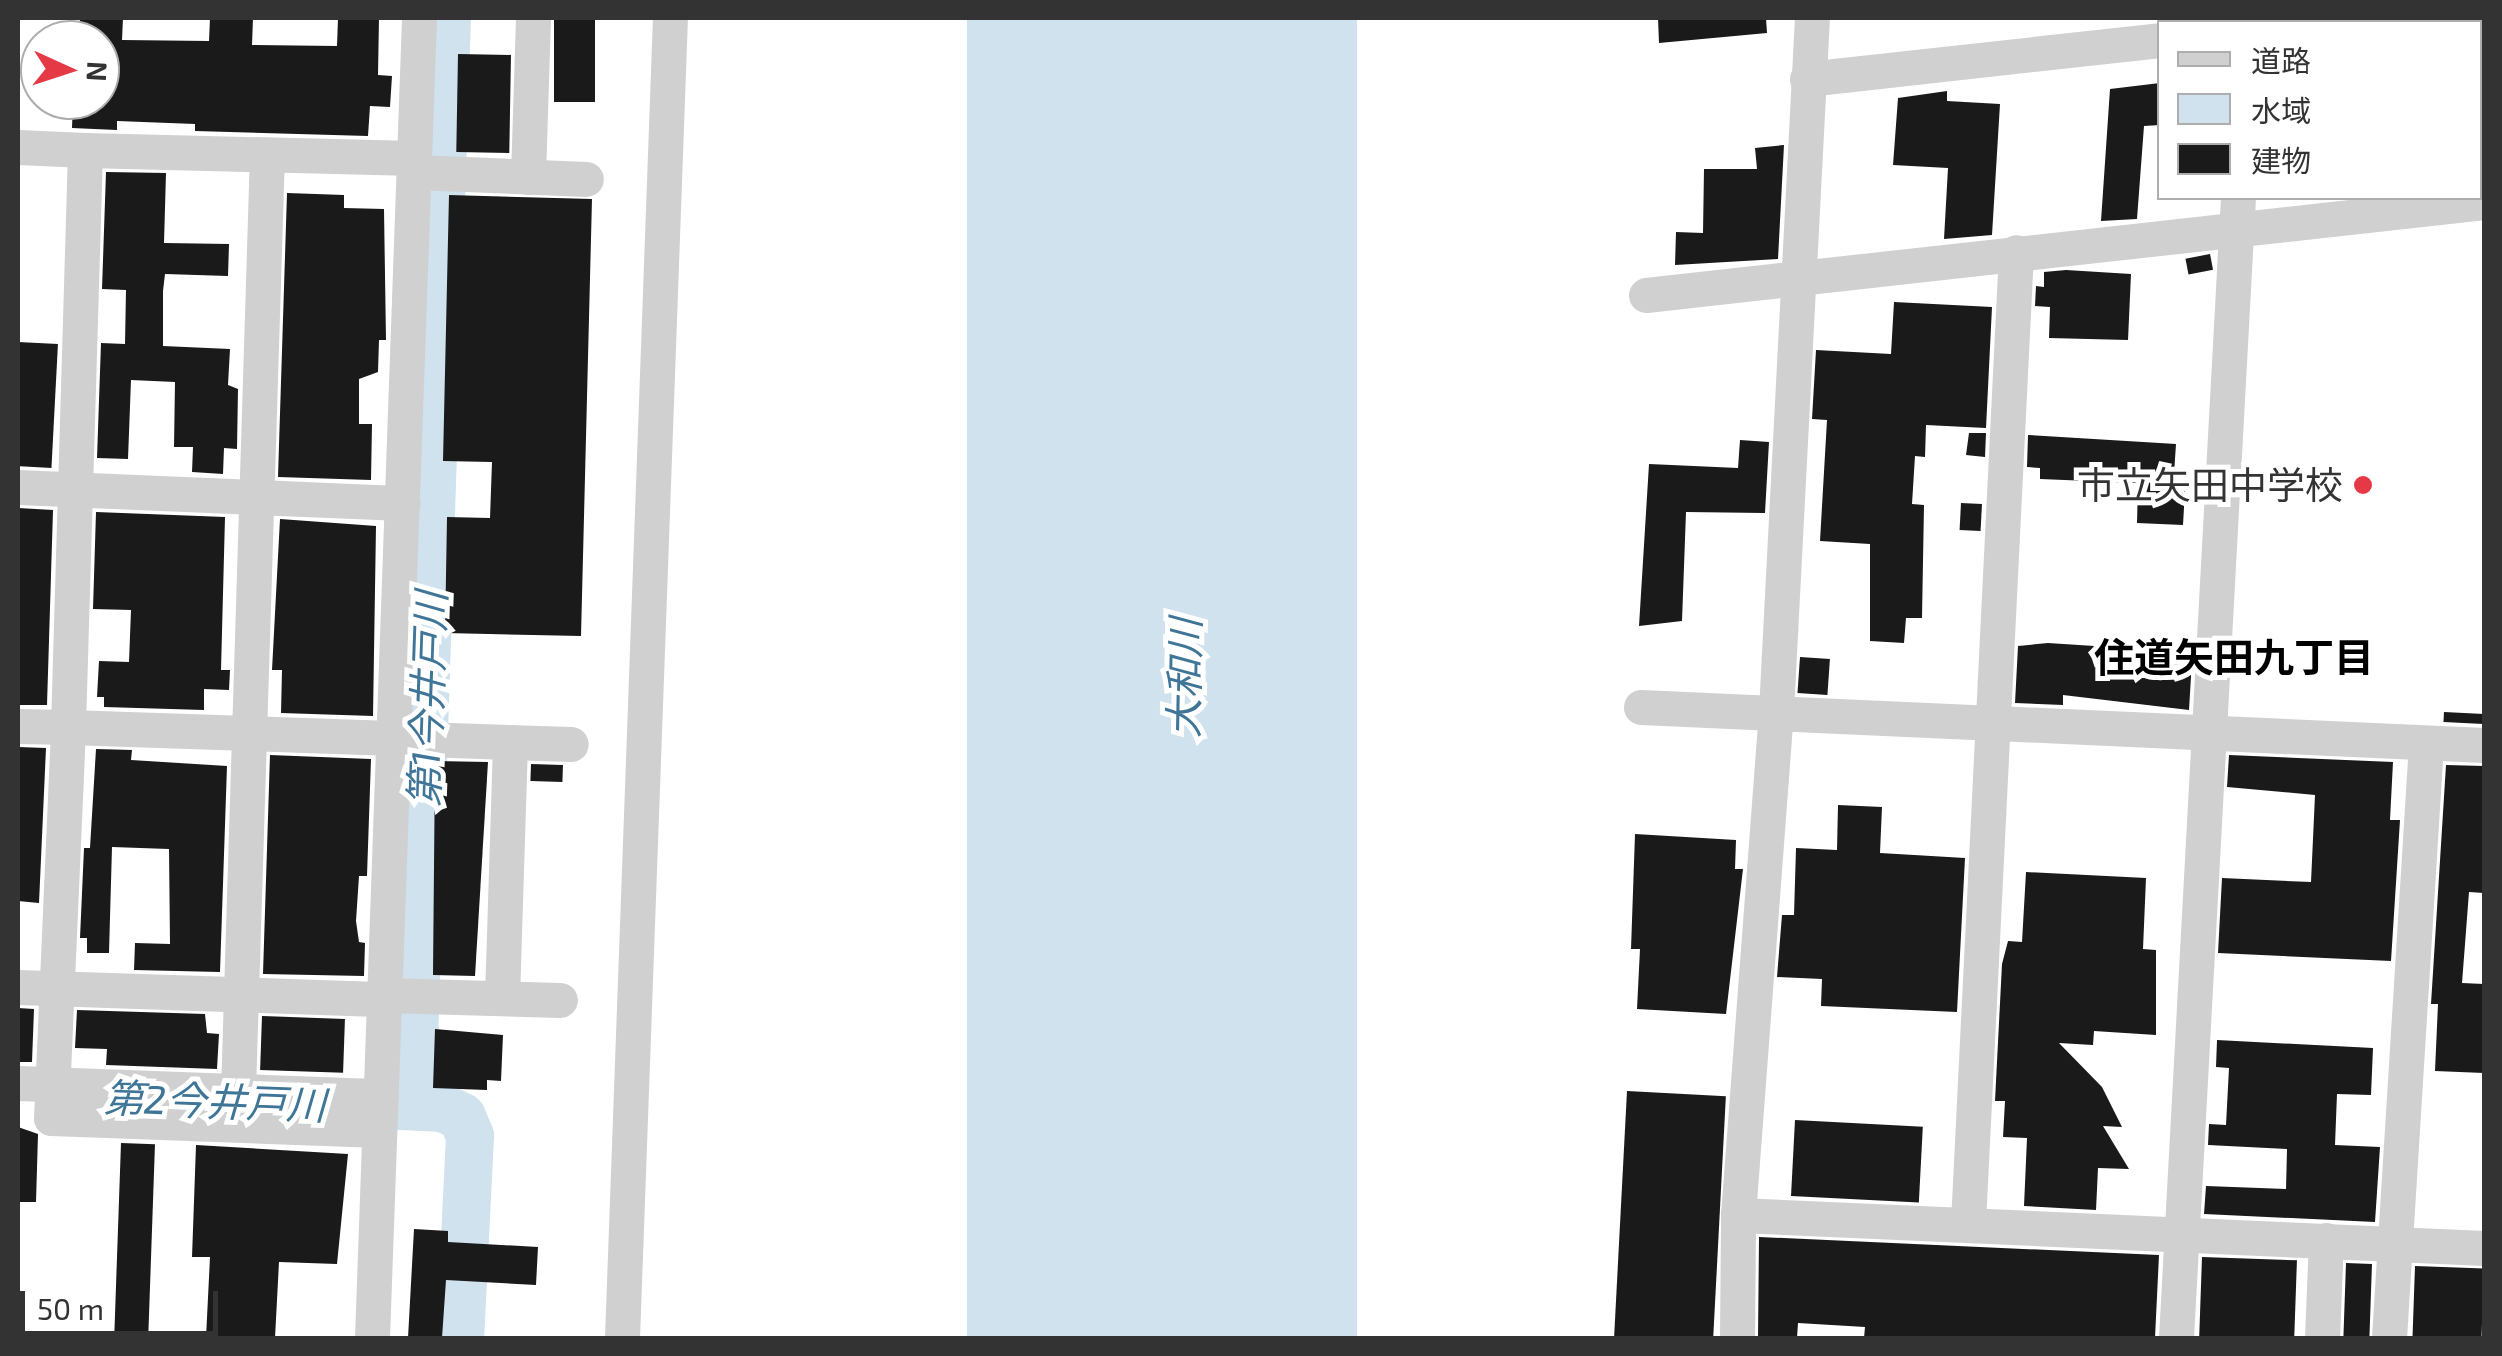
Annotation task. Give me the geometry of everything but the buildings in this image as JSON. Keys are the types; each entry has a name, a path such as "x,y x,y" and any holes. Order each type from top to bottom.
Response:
{"street":[{"path":"372,1338 397,739 418,18"},
{"path":"526,176 533,18"},
{"path":"622,1338 670,18"},
{"path":"1737,1338 1738,1214 1776,711 1795,276 1812,18"},
{"path":"2345,20 2370,18"},
{"path":"1807,79 2157,40"},
{"path":"18,147 267,154 586,179"},
{"path":"85,150 68,728 56,988 35,1084 51,1118 380,1113"},
{"path":"238,1091 267,154"},
{"path":"1646,295 2016,252 2237,213 2484,202"},
{"path":"2176,1338 2237,213"},
{"path":"1968,1223 2016,252"},
{"path":"18,487 404,503"},
{"path":"1642,706 2484,746"},
{"path":"18,726 570,744"},
{"path":"501,998 509,742"},
{"path":"2388,1338 2426,742"},
{"path":"18,987 560,1000"},
{"path":"35,1084 238,1091 380,1113"},
{"path":"1738,1214 2484,1248"},
{"path":"2322,1338 2326,1240"}],"water":[{"name":"大和川","path":"967,18 1357,18 1357,1338 967,1338"}],"waterway":[{"name":"第1今井戸川","path":"412,1106 447,18"},
{"name":"第1今井戸川","path":"381,1105 443,1108 462,1117 470,1136 460,1338"}],"place":[{"name":"市立矢田中学校","path":"2363,485"}],"district":[{"name":"住道矢田九丁目","path":"2234,656"}],"water label":[{"name":"第2今井戸川","path":"215,1100"}]}
